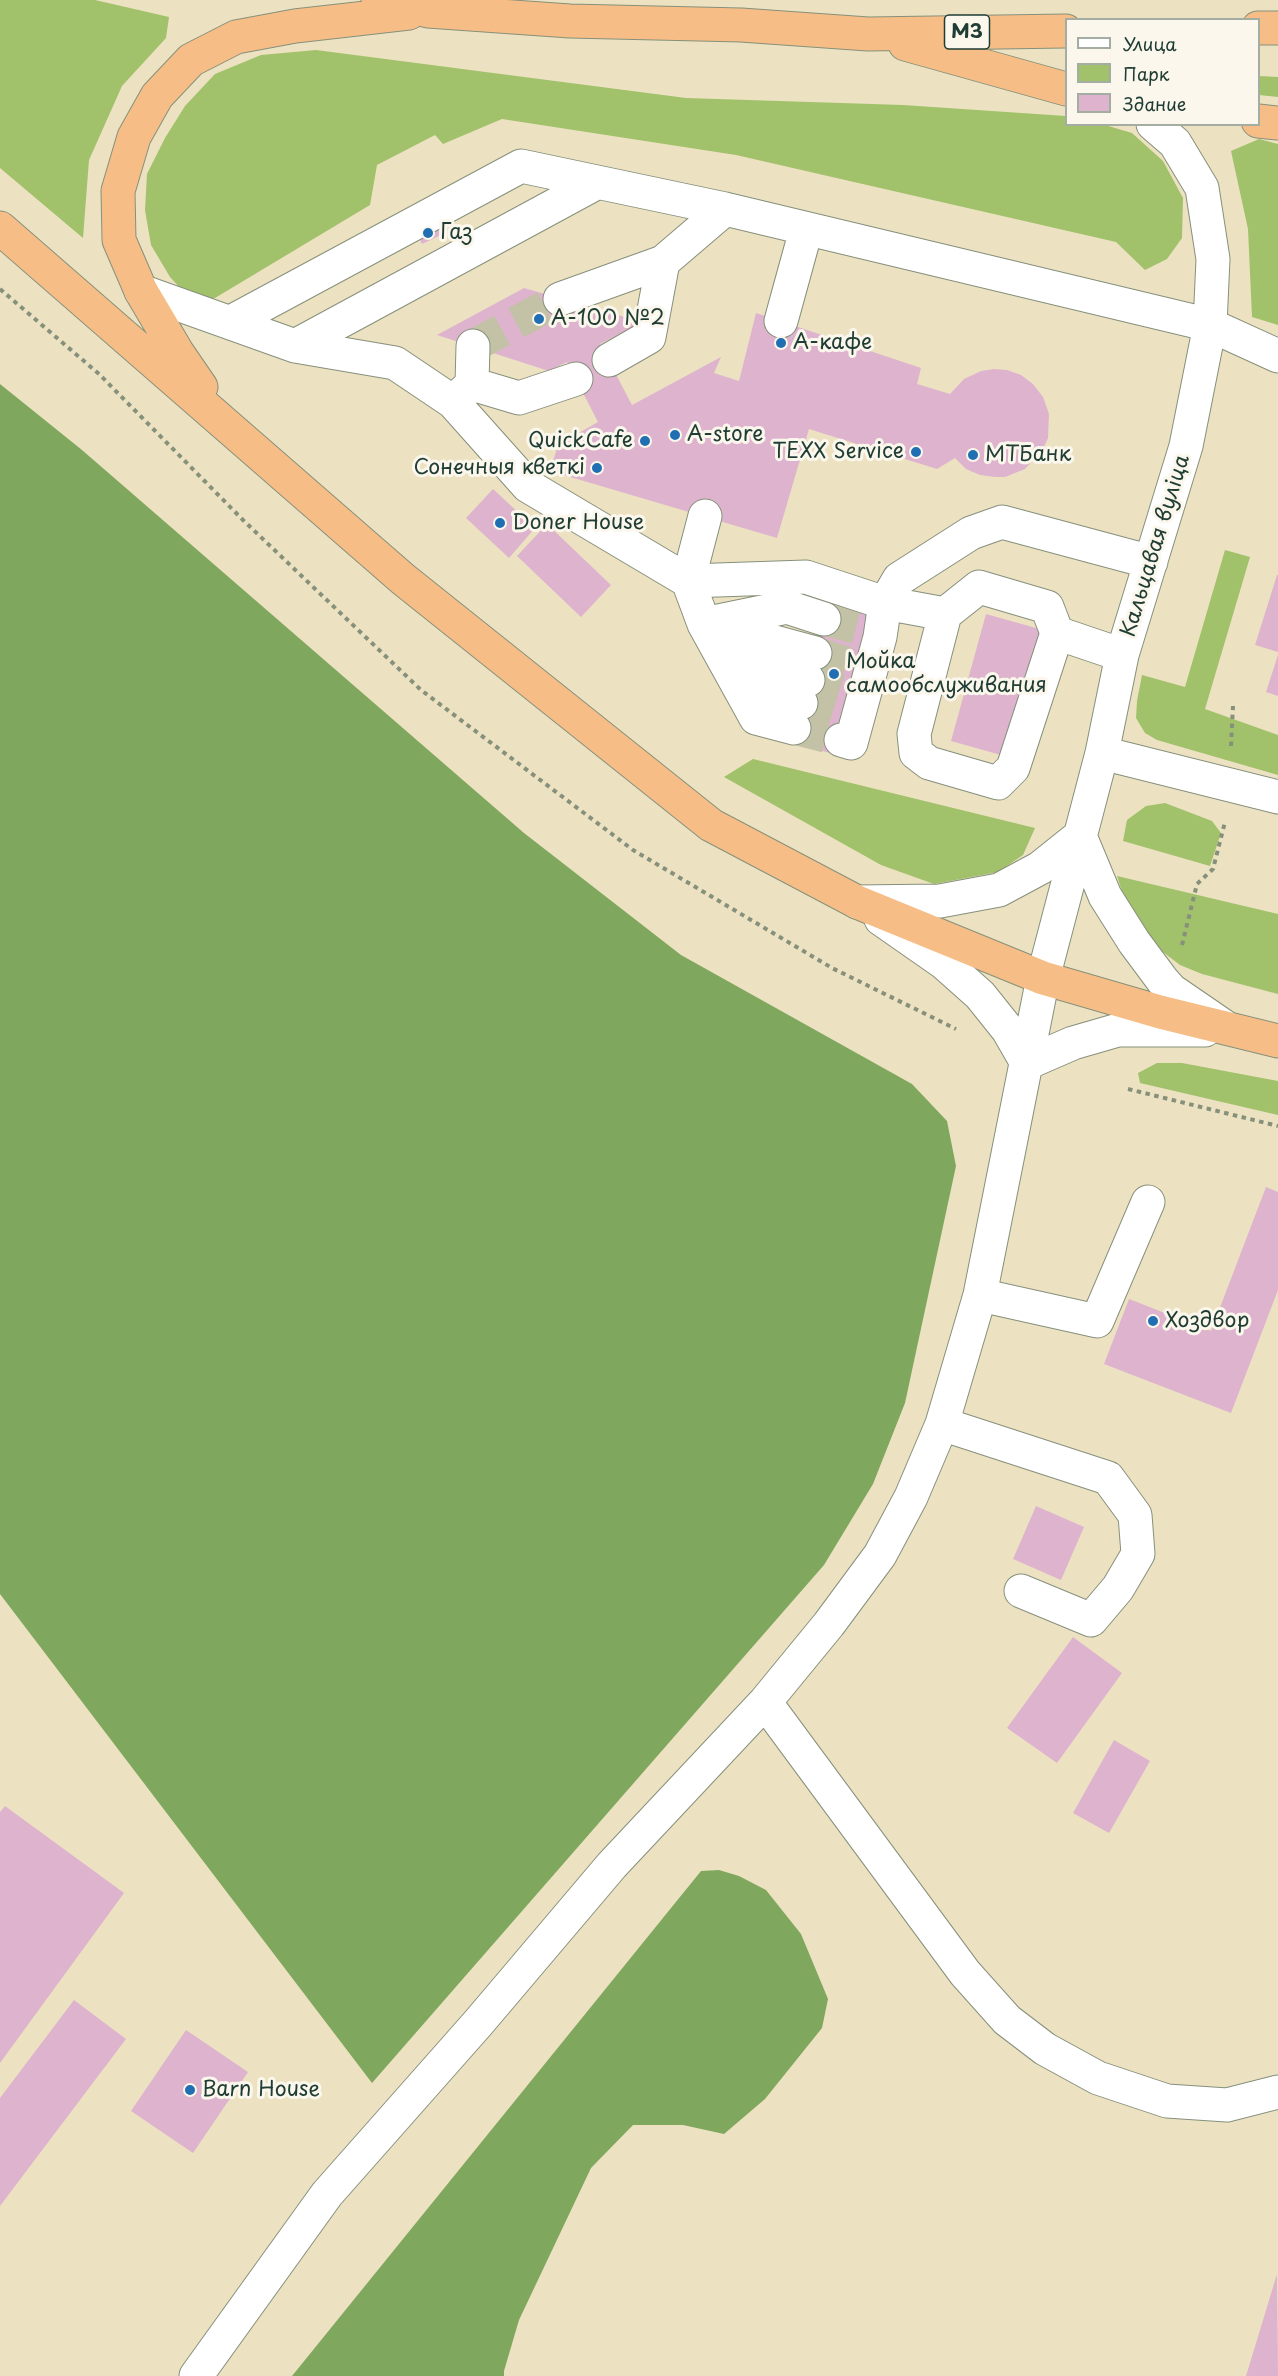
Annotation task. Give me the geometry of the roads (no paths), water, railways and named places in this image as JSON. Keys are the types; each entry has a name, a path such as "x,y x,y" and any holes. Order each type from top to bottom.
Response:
{"highway":[{"name":"М3","path":"378,0 428,11 570,21 741,25 868,34 1065,31"},
{"path":"226,423 177,352 141,291 119,240 118,191 134,137 156,96 191,60 236,36 295,26 428,11"},
{"path":"1260,28 1278,28"},
{"path":"868,34 1065,90"},
{"path":"1260,121 1278,123"},
{"path":"0,228 403,579 711,825 857,902 1043,978 1229,1030 1278,1041"}],"street":[{"name":"Кальцавая вуліца","path":"196,2376 327,2194 479,2022 612,1865 765,1702 829,1624 880,1555 910,1497 942,1424 980,1295 1043,978 1102,753 1122,655 1186,446 1210,325 1213,259 1202,188 1175,142 1155,126"},
{"path":"231,322 521,166 725,209 1210,325 1278,356"},
{"path":"296,346 596,183"},
{"path":"560,299 663,262 725,209"},
{"path":"781,321 806,230"},
{"path":"609,360 648,337 663,262"},
{"path":"141,291 296,346 395,363 463,393 519,398 576,379"},
{"path":"472,346 463,393 528,486 688,581 806,577 879,624 945,614 979,587 1047,607 1057,633 1013,768 998,783 929,763 916,753 914,734 945,614"},
{"path":"704,624 805,691 765,693 704,624 688,581 705,516"},
{"path":"856,701 879,624 899,579 971,533 1002,522 1151,562"},
{"path":"704,624 787,607 824,619"},
{"path":"1057,633 1122,655"},
{"path":"1102,753 1278,797"},
{"path":"857,902 940,901 999,890 1040,868 1080,836 1105,896 1134,942 1163,981 1171,990 1229,1030"},
{"path":"857,902 944,963 980,995 1008,1030 1027,1063 1073,1043 1118,1030 1229,1030"},
{"path":"980,1295 1097,1321 1148,1202"},
{"path":"942,1424 1108,1478 1135,1515 1138,1554 1118,1588 1091,1620 1021,1591"},
{"path":"765,1702 965,1973 1007,2019 1045,2049 1098,2078 1167,2101 1227,2105 1278,2092"}],"tunnel":[{"path":"473,346 560,299"},
{"path":"824,619 871,631"},
{"path":"815,653 861,668"},
{"path":"808,680 853,695"},
{"path":"801,703 847,717"},
{"path":"794,728 841,740"}],"place":[{"name":"Газ","path":"428,233"},
{"name":"А-100 №2","path":"539,319"},
{"name":"А-кафе","path":"781,343"},
{"name":"A-store","path":"675,435"},
{"name":"QuickCafe","path":"645,441"},
{"name":"TEXX Service","path":"916,452"},
{"name":"МТБанк","path":"973,455"},
{"name":"Сонечныя кветкі","path":"597,468"},
{"name":"Doner House","path":"500,523"},
{"name":"Мойка самообслуживания","path":"834,674"},
{"name":"Хоздвор","path":"1153,1321"},
{"name":"Barn House","path":"190,2090"}]}
